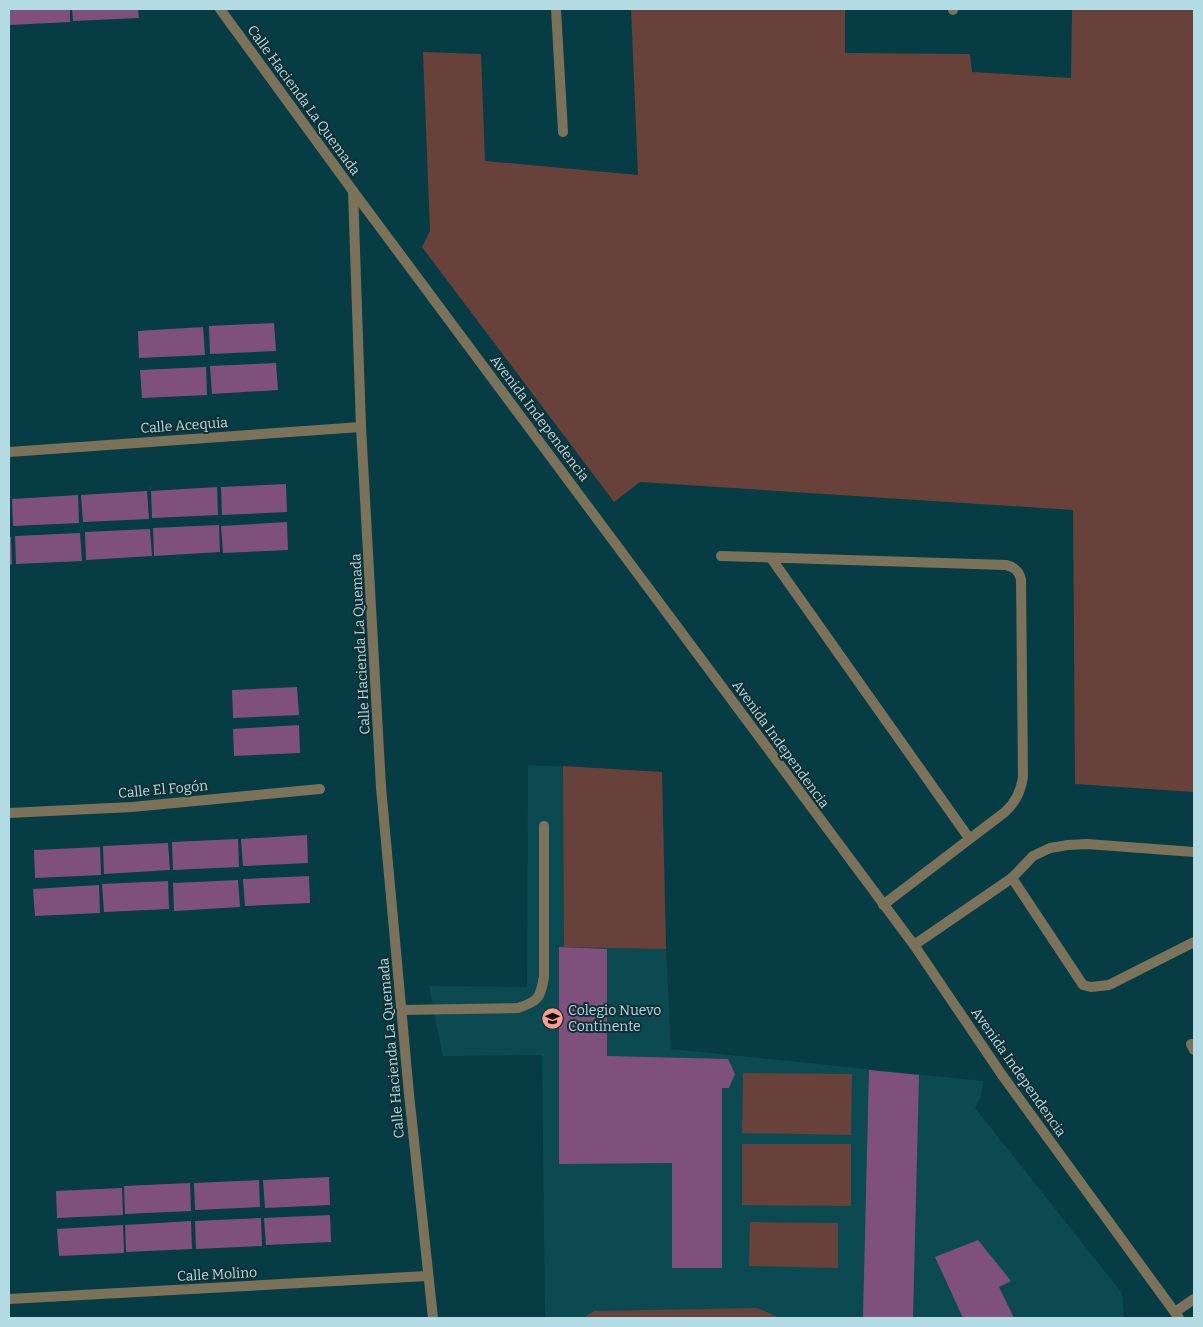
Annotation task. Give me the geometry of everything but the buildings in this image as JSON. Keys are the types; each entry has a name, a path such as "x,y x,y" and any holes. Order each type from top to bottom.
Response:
{"street":[{"name":"Calle Hacienda La Quemada","path":"220,9 353,192 361,427 382,787 401,1010 427,1276 433,1318"},
{"path":"556,9 563,132"},
{"name":"Avenida Independencia","path":"353,192 914,945 1002,1075 1177,1315"},
{"name":"Calle Acequia","path":"9,452 361,427"},
{"path":"722,556 1006,565 1013,566 1017,570 1021,579 1022,787 1012,806 883,905"},
{"path":"771,558 969,838"},
{"name":"Calle El Fogón","path":"9,813 132,806 320,789"},
{"path":"401,1010 518,1008 533,1003 540,997 544,978 544,826"},
{"path":"914,945 1012,878 1033,856 1050,848 1087,844 1194,852"},
{"path":"1012,878 1084,985 1091,987 1109,985 1194,942"},
{"name":"Calle Molino","path":"9,1300 427,1276"},
{"path":"1177,1315 1194,1299"}],"shaded area":[{"path":"631,9 845,9 845,53 970,54 972,72 1071,78 1072,9 1194,9 1194,792 1075,784 1073,510 640,482 614,502 422,247 430,231 423,52 481,54 485,161 638,175"},
{"name":"Colegio Nuevo Continente","path":"528,765 662,772 666,949 671,1049 983,1081 981,1097 975,1108 1122,1293 1124,1318 545,1318 542,1055 443,1056 429,986 527,987"},
{"path":"563,766 662,772 666,949 564,947"},
{"path":"743,1073 852,1074 851,1135 742,1133"},
{"path":"742,1144 851,1144 851,1206 742,1205"},
{"path":"750,1222 838,1223 838,1268 749,1266"},
{"path":"757,1308 776,1316 776,1318 583,1318 594,1311"}],"place":[{"name":"Colegio Nuevo Continente","path":"552,1018"}]}
